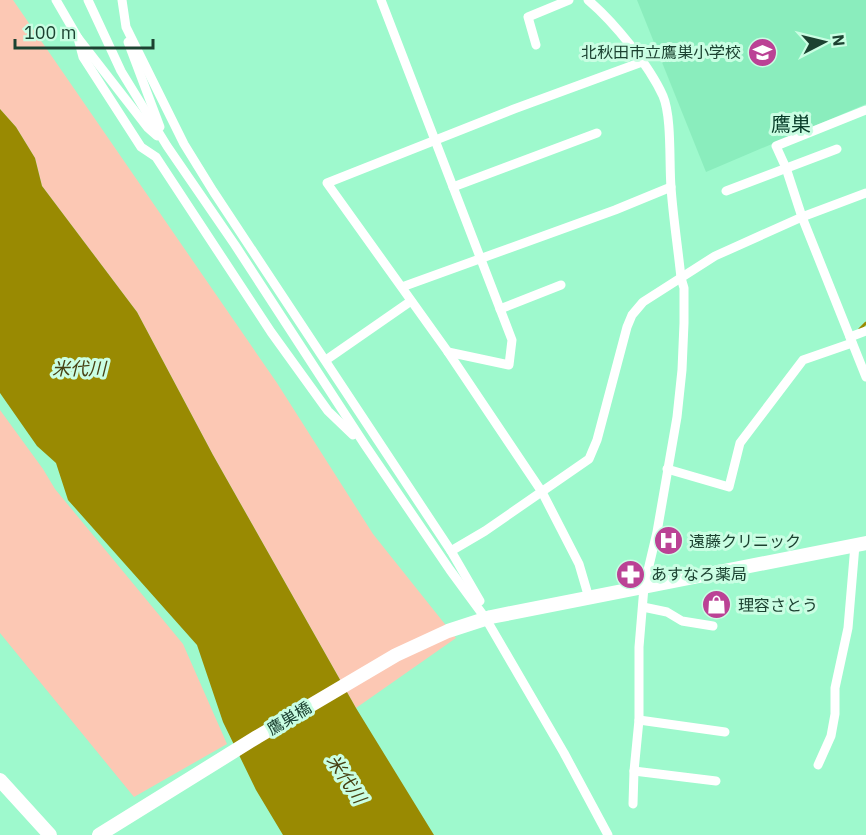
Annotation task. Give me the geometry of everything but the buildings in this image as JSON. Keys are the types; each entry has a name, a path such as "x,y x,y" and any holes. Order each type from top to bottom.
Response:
{"street":[{"path":"56,0 78,38 148,128 167,146"},
{"path":"88,0 121,71 167,146 235,245 365,446 485,619 564,753 608,835"},
{"path":"122,0 128,45 167,146"},
{"path":"381,0 512,340 509,365 447,352"},
{"path":"536,45 528,17 569,0"},
{"path":"588,0 604,14 642,62 664,98 671,187 684,288 682,370 677,417 657,532 644,587 639,647 639,720 633,804"},
{"path":"126,27 184,144 451,551 485,619"},
{"path":"78,38 83,57 141,147 156,157 271,332 328,411 365,446"},
{"path":"589,598 579,564 542,492 402,287 327,183 642,62"},
{"path":"866,110 776,146 866,376"},
{"path":"453,188 597,133"},
{"path":"726,191 837,149"},
{"path":"402,287 615,210 671,187"},
{"path":"451,551 589,459 597,440 632,315 643,302 715,256 802,217 866,193"},
{"path":"500,309 561,285"},
{"path":"326,360 411,301"},
{"path":"667,469 729,487 740,443 803,360 851,340 866,331"},
{"path":"818,765 831,736 835,714 835,688 848,628 860,544"},
{"name":"鷹巣橋","path":"104,832 396,655 430,639 485,619 860,544"},
{"path":"643,607 667,612 682,621 713,626"},
{"path":"639,720 725,732"},
{"path":"634,771 716,782"},
{"path":"0,780 50,835"}],"shaded area":[{"path":"0,0 13,0 277,383 373,534 456,638 356,708 213,455 137,312 42,186 35,158 16,127 0,109"},
{"name":"北秋田市立鷹巣小学校","path":"637,0 866,0 866,104 706,172"},
{"path":"0,410 55,489 183,644 227,744 134,797 0,633"}],"water":[{"name":"米代川","path":"0,109 16,127 35,158 42,186 137,312 213,455 356,708 434,835 283,835 256,790 223,722 197,645 68,500 56,463 37,446 0,393"}],"waterway":[{"path":"860,329 866,323"}],"place":[{"name":"北秋田市立鷹巣小学校","path":"762,52"},
{"name":"遠藤クリニック","path":"668,541"},
{"name":"あすなろ薬局","path":"630,574"},
{"name":"理容さとう","path":"717,605"}],"district":[{"name":"鷹巣","path":"791,124"}]}
